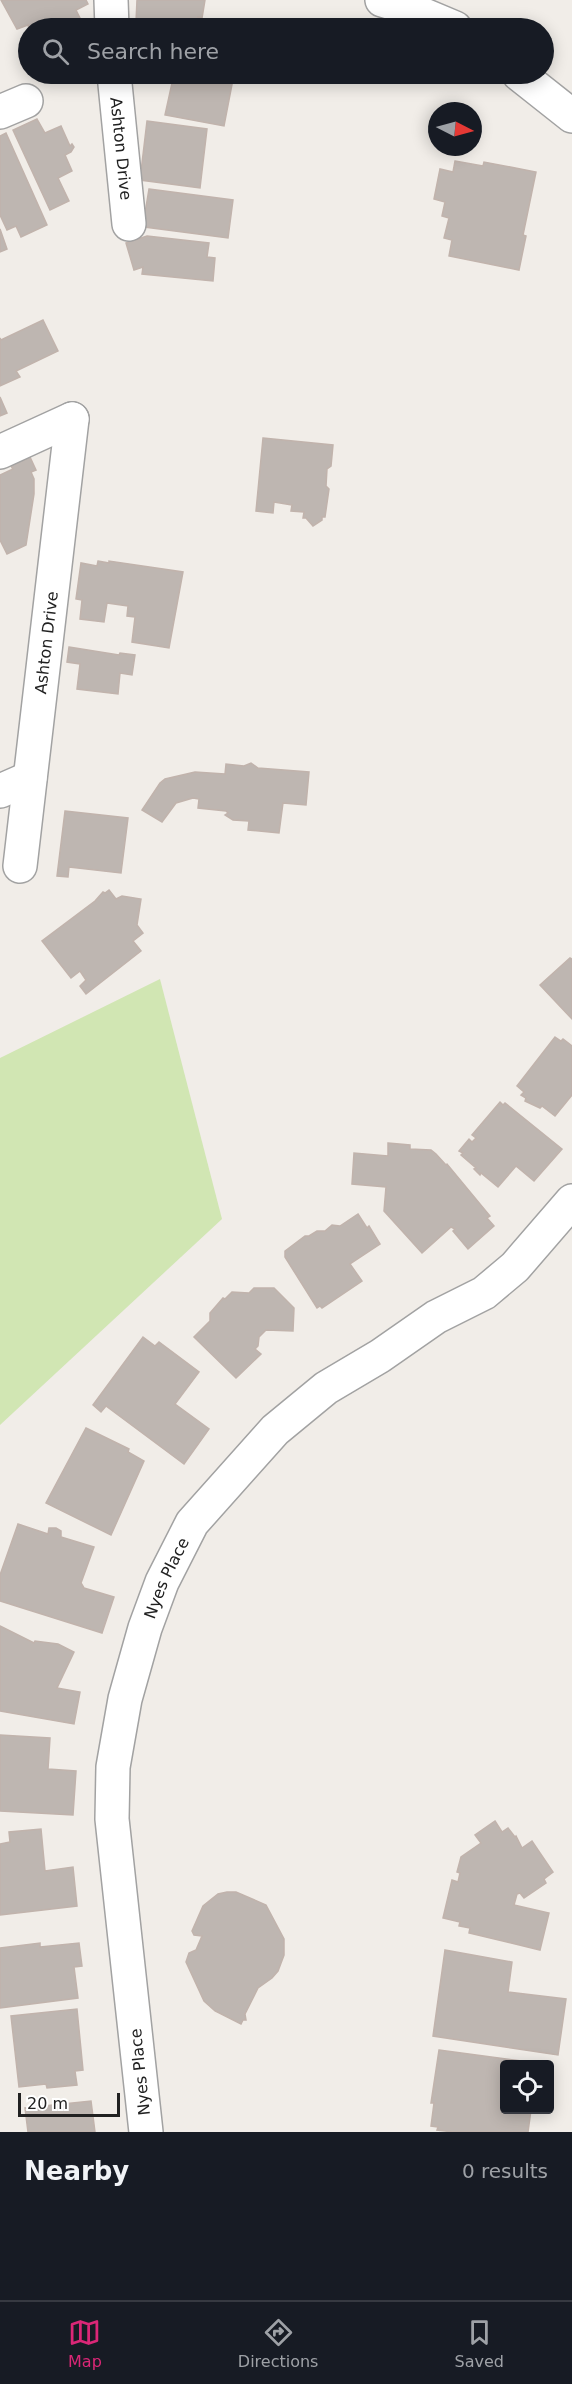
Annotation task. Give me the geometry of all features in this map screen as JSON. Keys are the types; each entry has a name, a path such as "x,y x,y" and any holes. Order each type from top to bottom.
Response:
{"street":[{"path":"111,0 112,18"},
{"path":"382,0 431,18"},
{"name":"Ashton Drive","path":"115,84 129,224"},
{"path":"532,84 572,116"},
{"name":"Ashton Drive","path":"0,452 72,419 20,866"},
{"path":"0,791 30,778"},
{"name":"Nyes Place","path":"146,2132 112,1820 113,1767 124,1699 144,1628 162,1582 192,1523 274,1430 326,1388 436,1317 484,1293 515,1267 572,1201"}],"green space":[{"path":"160,979 222,1219 0,1425 0,1058"}],"building":[{"path":"1,0 86,0 88,4 76,10 80,18 18,18 17,29"},
{"path":"137,0 205,0 202,18 136,18"},
{"path":"172,84 232,84 224,126 165,115"},
{"path":"37,119 45,133 61,126 70,146 72,144 74,147 65,155 72,171 58,178 69,201 50,210 13,130"},
{"path":"147,121 207,129 200,188 140,180"},
{"path":"6,133 47,225 21,237 16,226 7,230 0,215 0,136"},
{"path":"455,161 483,166 484,162 536,172 523,235 526,236 519,270 449,256 452,240 444,238 449,218 442,216 445,202 434,199 440,169 453,172"},
{"path":"149,189 233,200 228,238 137,226 139,212 145,213"},
{"path":"0,229 7,249 0,252"},
{"path":"147,236 209,243 207,257 215,258 213,281 142,274 143,267 134,270 126,243"},
{"path":"43,320 58,351 16,371 20,377 0,386 0,338 1,340"},
{"path":"0,397 7,413 0,416"},
{"path":"263,438 333,445 331,466 327,469 326,486 329,489 325,517 313,526 306,518 303,518 304,512 291,511 292,505 274,502 273,513 256,511"},
{"path":"30,457 36,470 31,472 34,479 34,494 26,545 7,554 0,540 0,475 13,469 11,466"},
{"path":"98,561 183,572 169,648 132,642 135,617 127,616 128,606 107,603 104,622 80,619 82,600 76,599 81,563 97,566"},
{"path":"69,647 119,655 120,653 135,655 132,675 120,673 118,694 77,689 80,664 67,662"},
{"path":"251,763 258,768 309,772 306,805 283,803 279,833 248,830 249,821 233,820 225,815 228,813 226,811 198,808 199,799 193,798 176,803 162,822 142,810 165,779 195,772 225,774 226,764 244,766"},
{"path":"65,811 128,818 121,873 69,867 68,877 57,876"},
{"path":"109,890 116,899 122,896 141,899 137,925 143,933 133,941 141,951 86,994 80,986 86,980 80,971 71,978 42,941 95,901 103,892"},
{"path":"570,958 572,959 572,1019 540,985"},
{"path":"555,1037 561,1041 563,1039 572,1046 572,1095 555,1116 542,1106 540,1108 525,1101 526,1098 521,1095 524,1092 517,1086"},
{"path":"500,1102 503,1105 505,1103 562,1149 534,1181 516,1166 498,1187 481,1173 480,1175 459,1151 469,1139 472,1142 476,1138 472,1135"},
{"path":"388,1143 410,1145 410,1149 431,1150 447,1164 490,1216 487,1218 494,1226 468,1249 453,1231 455,1229 451,1227 422,1253 384,1211 386,1187 352,1184 354,1153 388,1156"},
{"path":"358,1214 380,1244 350,1264 362,1281 322,1308 320,1306 317,1308 285,1257 285,1251 305,1236 317,1231 325,1231 332,1225 340,1226"},
{"path":"254,1288 274,1288 294,1308 293,1331 266,1330 259,1337 258,1346 255,1349 261,1354 236,1378 194,1337 210,1321 210,1313 223,1298 225,1299 232,1292 249,1293"},
{"path":"143,1337 155,1346 159,1342 199,1372 175,1404 209,1429 184,1464 106,1406 101,1412 93,1405"},
{"path":"86,1428 129,1449 128,1452 144,1461 111,1535 46,1503"},
{"path":"18,1524 48,1534 49,1528 56,1528 61,1531 61,1537 94,1547 81,1583 84,1588 114,1597 102,1633 0,1601 0,1575"},
{"path":"0,1626 34,1643 35,1641 58,1644 74,1652 57,1688 80,1692 74,1724 0,1711"},
{"path":"0,1735 50,1738 48,1769 76,1771 73,1815 0,1811"},
{"path":"495,1821 502,1832 508,1828 516,1836 522,1848 532,1841 553,1872 544,1879 546,1883 524,1898 520,1893 517,1894 514,1905 549,1913 540,1950 469,1933 470,1928 459,1926 460,1922 443,1918 452,1880 458,1882 460,1873 457,1872 461,1857 481,1843 475,1835"},
{"path":"41,1829 45,1871 73,1867 77,1906 0,1915 0,1844 10,1842 9,1832"},
{"path":"236,1892 266,1905 284,1939 284,1955 278,1971 258,1988 245,2014 246,2020 243,2020 241,2024 215,2011 204,2001 186,1962 189,1953 196,1950 202,1936 194,1935 192,1931 203,1906 218,1894"},
{"path":"40,1943 40,1947 79,1943 82,1966 74,1967 78,1998 0,2008 0,1948"},
{"path":"445,1950 512,1962 508,1992 566,1999 558,2055 433,2036"},
{"path":"77,2009 83,2070 75,2071 77,2085 47,2088 46,2084 19,2087 11,2016"},
{"path":"439,2050 514,2060 500,2060 500,2114 530,2114 528,2132 437,2130 438,2127 431,2126 434,2103 431,2103"},
{"path":"91,2101 95,2132 28,2132 25,2108"}]}
